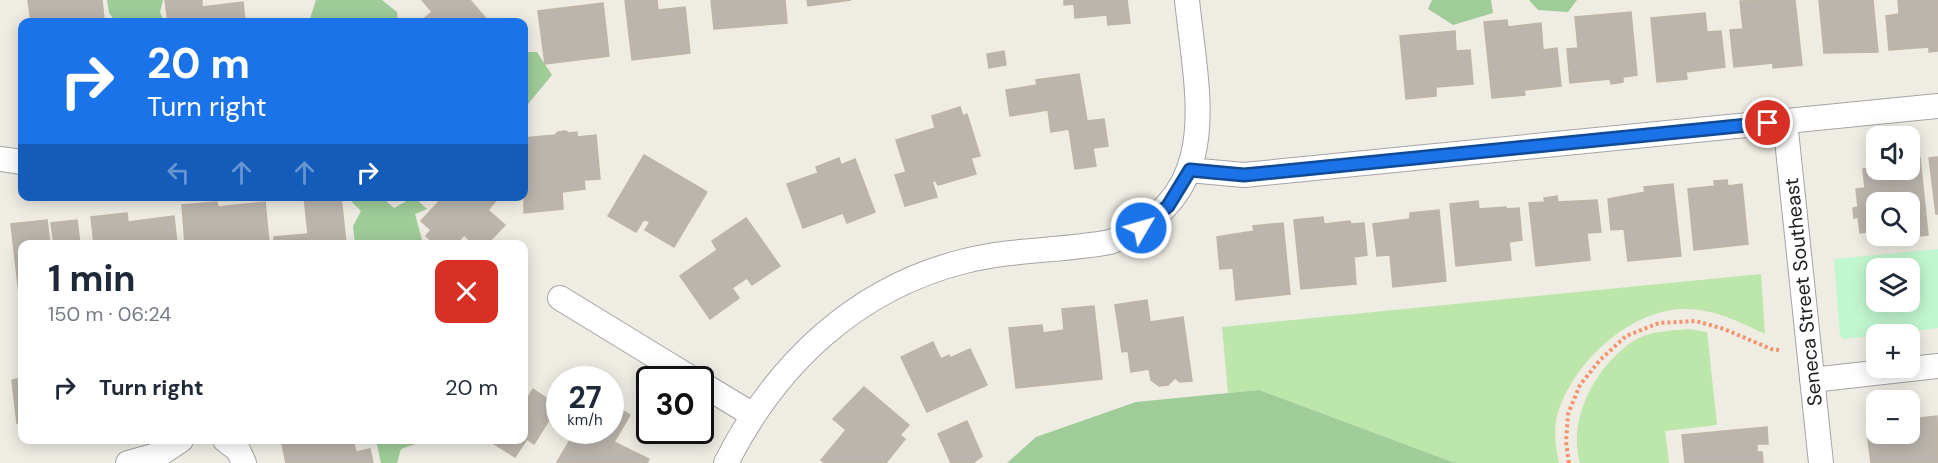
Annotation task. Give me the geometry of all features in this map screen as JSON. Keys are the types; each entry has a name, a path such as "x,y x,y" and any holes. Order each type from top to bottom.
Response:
{"street":[{"path":"726,463 753,415 778,380 804,351 836,323 882,293 935,270 966,261 1110,242 1151,222 1168,206 1190,170 1195,152 1198,113 1187,0"},
{"path":"1190,170 1244,175 1938,106"},
{"name":"Seneca Street Southeast","path":"1785,121 1821,463"},
{"path":"0,159 18,161"},
{"path":"560,298 671,366"},
{"path":"1812,380 1938,366"},
{"path":"714,391 753,415"},
{"path":"128,463 160,454 175,444"},
{"path":"230,444 238,450 244,463"}],"path":[{"path":"1569,463 1566,442 1568,414 1580,385 1600,360 1626,336 1659,324 1696,321 1724,329 1771,350 1779,350"}],"green space":[{"path":"107,0 163,0 160,12 162,18 113,18 109,13"},
{"path":"316,0 382,0 397,12 398,18 310,18"},
{"path":"1432,0 1491,0 1493,13 1453,25 1428,9"},
{"path":"1529,0 1577,0 1568,12 1538,10"},
{"path":"528,52 537,52 552,75 528,104"},
{"path":"386,201 394,208 407,201 418,201 427,209 415,214 422,240 355,240 353,226 361,211 352,202"},
{"path":"1938,249 1938,328 1920,330 1920,324 1866,324 1866,336 1844,339 1840,336 1834,259"},
{"path":"1761,274 1765,334 1714,313 1682,309 1661,312 1640,320 1602,346 1585,363 1562,402 1555,427 1559,463 1455,463 1259,390 1228,393 1222,327"},
{"path":"1688,329 1707,332 1717,425 1665,431 1669,463 1580,463 1577,446 1581,412 1588,395 1607,364 1639,338 1660,332"},
{"path":"1259,390 1455,463 1007,463 1036,437 1136,402"},
{"path":"377,444 415,444 401,449 397,463 381,463"}],"building":[{"path":"28,0 102,0 104,18 30,18"},
{"path":"165,0 202,0 202,7 243,2 245,18 167,18"},
{"path":"422,0 470,0 486,18 425,18 432,12"},
{"path":"625,0 657,0 658,10 685,7 690,53 632,60"},
{"path":"711,0 785,0 787,23 714,29"},
{"path":"807,0 851,0 808,6"},
{"path":"1064,0 1127,0 1130,23 1108,25 1107,15 1075,18 1074,4 1064,5"},
{"path":"1795,0 1802,65 1773,68 1773,63 1734,67 1730,30 1743,29 1740,1"},
{"path":"1819,0 1873,0 1878,52 1824,53"},
{"path":"1898,0 1938,0 1938,51 1929,52 1929,47 1889,50 1886,16 1899,14"},
{"path":"603,3 609,56 545,64 538,11"},
{"path":"1631,12 1637,75 1623,77 1623,82 1611,84 1610,79 1570,83 1567,49 1578,48 1575,17"},
{"path":"1705,13 1707,32 1721,31 1725,67 1686,72 1687,79 1657,82 1651,18"},
{"path":"1507,20 1508,27 1541,23 1543,50 1557,48 1561,86 1524,90 1525,95 1492,98 1484,22"},
{"path":"1455,31 1456,51 1470,50 1473,84 1436,87 1436,96 1406,99 1400,36"},
{"path":"1004,51 1006,65 989,68 987,54"},
{"path":"1079,74 1087,121 1104,119 1108,146 1093,148 1096,166 1075,169 1069,129 1051,132 1048,110 1010,116 1006,90 1037,85 1036,80"},
{"path":"960,107 963,116 967,114 980,156 971,158 976,174 938,185 936,181 932,181 937,197 905,206 895,175 906,172 896,140 935,128 932,116"},
{"path":"558,132 577,132 577,137 596,135 600,179 584,180 585,189 562,192 563,209 524,213 524,201 528,201 528,138 555,135"},
{"path":"644,155 707,192 674,247 645,230 650,222 644,219 636,232 608,216"},
{"path":"1938,157 1938,214 1936,214 1929,158"},
{"path":"839,158 841,165 855,159 875,212 847,223 843,213 803,228 787,184 818,173 816,167"},
{"path":"1920,158 1928,235 1920,236 1920,192 1866,192 1866,232 1860,233 1858,217 1854,218 1853,208 1858,207 1856,189 1865,188 1863,169 1866,168 1866,180 1920,180"},
{"path":"1727,180 1728,186 1742,184 1748,244 1694,250 1688,189 1715,186 1714,181"},
{"path":"1673,184 1681,256 1628,261 1624,229 1611,230 1608,199 1645,192 1644,187"},
{"path":"1557,196 1558,202 1597,200 1601,232 1587,233 1590,260 1536,266 1529,203 1545,202 1544,198"},
{"path":"305,201 342,201 346,240 274,240 274,237 308,234"},
{"path":"439,201 496,201 488,210 505,225 491,240 470,240 464,235 460,240 430,240 426,236 431,230 421,221"},
{"path":"1478,201 1479,209 1519,208 1522,240 1509,242 1511,260 1456,266 1450,204"},
{"path":"217,202 218,207 265,202 269,240 185,240 182,205"},
{"path":"1439,210 1446,281 1393,287 1390,255 1377,256 1373,224 1410,219 1410,213"},
{"path":"127,213 128,222 174,216 177,240 94,240 91,217"},
{"path":"1323,217 1324,224 1350,221 1351,224 1364,223 1367,255 1354,257 1356,284 1301,289 1294,220"},
{"path":"746,218 780,266 752,285 747,278 732,288 739,298 710,319 680,276 717,250 712,241"},
{"path":"47,220 50,240 18,240 18,285 11,224"},
{"path":"77,220 80,240 53,240 51,223"},
{"path":"1283,223 1290,294 1236,300 1233,268 1220,269 1217,237 1254,231 1253,226"},
{"path":"1147,300 1150,322 1183,317 1192,381 1180,382 1175,378 1168,385 1159,386 1151,380 1149,369 1131,372 1128,351 1122,352 1115,305"},
{"path":"1094,306 1102,379 1016,388 1009,328 1042,325 1043,333 1064,330 1062,309"},
{"path":"933,342 941,359 949,355 950,358 970,349 987,385 927,412 901,357"},
{"path":"18,379 17,423 12,380"},
{"path":"864,387 909,425 900,435 905,439 886,463 825,463 821,460 846,430 833,419"},
{"path":"533,389 546,398 546,425 534,444 528,440 528,397"},
{"path":"624,411 630,415 624,425"},
{"path":"1937,416 1938,463 1871,463 1869,444 1920,444 1920,418"},
{"path":"967,421 982,456 973,463 951,463 938,434"},
{"path":"1767,427 1768,444 1757,444 1757,452 1762,452 1763,463 1685,463 1682,435"},
{"path":"282,444 354,444 356,452 370,449 373,463 286,463"},
{"path":"494,444 524,444 515,457"},
{"path":"568,444 618,444 649,459 647,463 557,462"}],"route":[{"path":"1141,228 1168,206 1190,170 1244,175 1768,123"}]}
